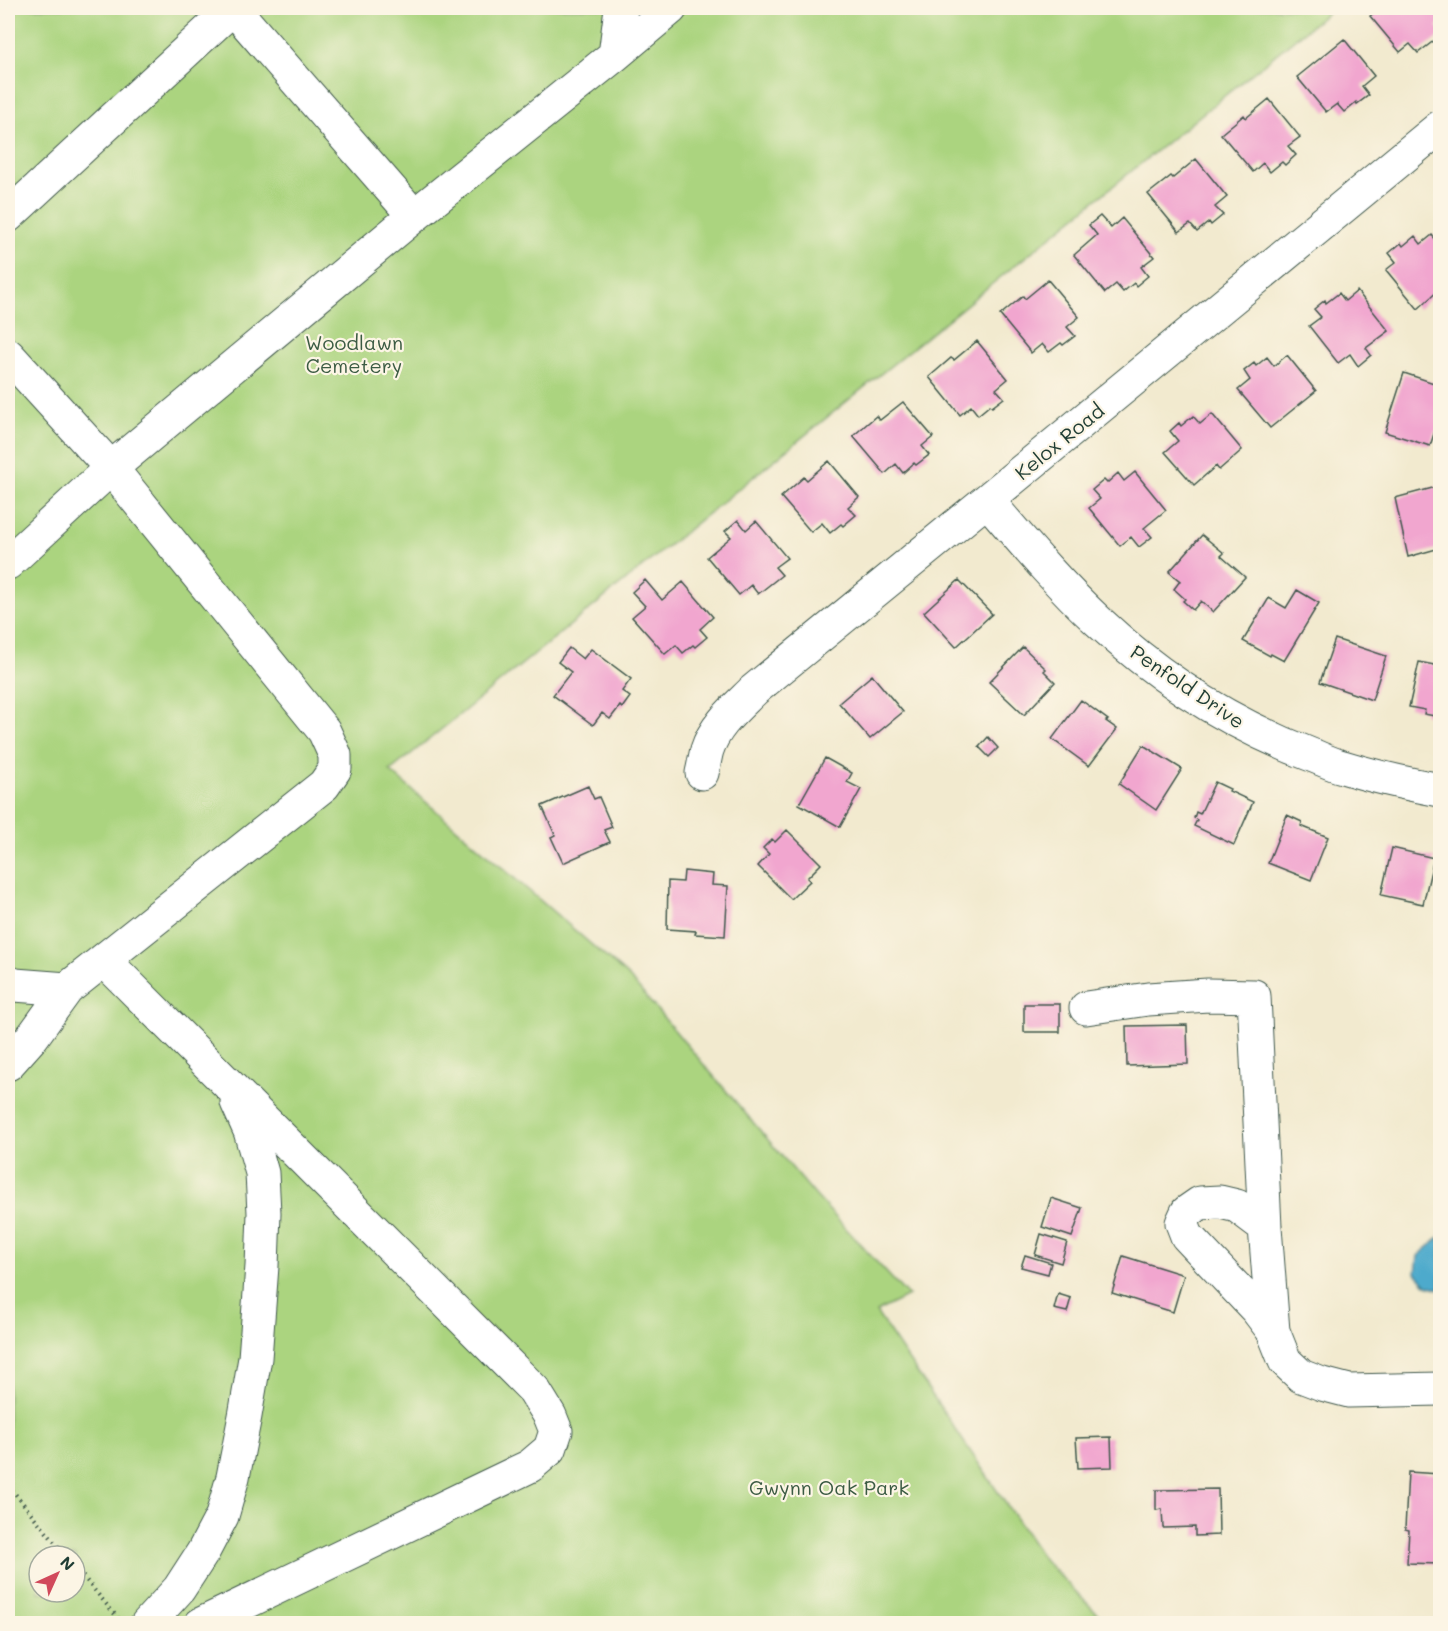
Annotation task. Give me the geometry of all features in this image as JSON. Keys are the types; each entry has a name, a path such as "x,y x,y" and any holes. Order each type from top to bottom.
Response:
{"street":[{"path":"8,216 233,8 414,216"},
{"path":"615,55 621,8"},
{"path":"8,563 111,468 414,216 671,8"},
{"name":"Kelox Road","path":"702,773 708,748 718,728 754,690 1440,127"},
{"path":"8,355 111,468 324,731 335,755 336,769 324,785 67,989 33,1036 8,1064"},
{"name":"Penfold Drive","path":"987,501 1053,576 1098,622 1157,670 1217,710 1277,741 1341,767 1440,790"},
{"path":"104,960 534,1390 550,1416 556,1431 550,1449 530,1466 201,1623"},
{"path":"8,982 15,985 67,989"},
{"path":"1086,1008 1160,998 1208,995 1254,996 1264,1227 1273,1331"},
{"path":"147,1623 179,1589 203,1552 222,1516 233,1477 255,1358 264,1213 262,1173 250,1131 230,1087"},
{"path":"1264,1227 1237,1206 1220,1202 1200,1203 1186,1212 1182,1223 1187,1236 1257,1310 1273,1331 1285,1360 1301,1376 1349,1391 1440,1389"}],"path":[{"path":"8,1485 56,1544"},
{"path":"87,1581 122,1623"}],"green space":[{"name":"Woodlawn Cemetery","path":"8,8 1333,8 390,771 629,977 816,1196 908,1296 876,1312 1044,1560 1107,1623 8,1624"}],"water":[{"path":"1440,1237 1440,1289 1427,1285 1416,1273 1418,1256"}],"building":[{"path":"1380,8 1440,8 1440,23 1437,26 1440,36 1418,53 1410,44 1400,52 1370,16"},
{"path":"1344,39 1374,76 1362,86 1369,95 1357,104 1356,102 1344,112 1337,104 1326,112 1297,77"},
{"path":"1269,99 1300,137 1288,146 1296,155 1285,165 1282,162 1270,172 1263,163 1253,172 1221,134 1244,115 1246,118"},
{"path":"1196,159 1227,197 1215,207 1223,215 1211,225 1209,222 1197,232 1190,224 1179,232 1148,194 1171,176 1173,178"},
{"path":"1100,216 1111,228 1122,218 1154,257 1141,267 1148,276 1136,286 1134,283 1123,292 1116,284 1105,293 1074,255 1097,235 1089,225"},
{"path":"1432,235 1440,245 1440,289 1418,309 1386,270 1396,262 1389,253 1401,243 1403,246 1415,236 1421,244"},
{"path":"1048,280 1079,317 1067,327 1075,336 1049,352 1042,344 1031,353 1000,315 1023,296 1025,299"},
{"path":"1357,291 1389,331 1366,348 1371,355 1358,366 1350,354 1338,363 1309,326 1321,317 1314,309 1325,300 1326,303 1339,293 1345,301"},
{"path":"977,341 1008,379 996,389 1004,398 992,407 990,405 978,415 971,406 960,415 929,377 951,358 954,360"},
{"path":"1287,355 1316,391 1270,428 1238,390 1250,380 1244,371 1254,363 1256,366 1267,357 1274,366"},
{"path":"1404,373 1440,385 1440,433 1435,431 1430,446 1385,432"},
{"path":"903,402 933,437 922,446 929,455 916,465 914,463 903,473 896,464 885,474 853,436 876,416 880,420"},
{"path":"1212,414 1242,450 1219,470 1216,466 1194,485 1165,452 1178,441 1170,431 1179,423 1181,426 1193,416 1200,424"},
{"path":"829,461 859,497 848,507 856,515 830,533 822,523 811,532 781,497 804,477 807,480"},
{"path":"1135,472 1166,510 1144,528 1152,537 1139,547 1131,537 1120,546 1089,508 1100,499 1092,490 1104,480 1107,483 1118,473 1124,481"},
{"path":"1440,486 1440,548 1408,557 1395,498"},
{"path":"738,520 746,530 756,521 787,558 775,567 782,575 758,594 751,585 739,595 707,557 731,537 725,531"},
{"path":"1202,535 1224,553 1221,556 1245,577 1213,612 1201,601 1193,610 1183,601 1185,599 1174,589 1180,581 1169,572"},
{"path":"645,580 662,600 683,582 713,617 700,629 707,637 683,653 676,645 665,654 632,617 645,606 632,592"},
{"path":"959,580 992,614 956,647 924,612"},
{"path":"1297,590 1319,603 1284,661 1243,641 1269,598 1286,608"},
{"path":"1335,639 1386,656 1372,700 1320,682"},
{"path":"1023,647 1046,669 1044,671 1055,682 1024,715 989,682"},
{"path":"569,648 583,659 591,649 631,679 622,691 630,697 610,719 602,713 593,725 553,695 571,672 558,662"},
{"path":"1419,662 1440,666 1440,717 1424,714 1425,710 1409,707"},
{"path":"872,675 903,712 870,739 839,703"},
{"path":"1081,700 1117,729 1089,766 1052,739"},
{"path":"988,737 998,748 989,757 979,747"},
{"path":"1143,745 1182,769 1156,810 1119,784"},
{"path":"825,758 852,773 847,782 861,789 840,827 799,804"},
{"path":"1215,782 1253,802 1234,845 1194,826 1197,820 1194,818 1196,812 1200,814"},
{"path":"588,786 594,799 599,797 612,827 604,830 610,842 563,863 551,837 555,835 542,806"},
{"path":"1287,815 1302,822 1301,826 1328,837 1311,880 1268,863"},
{"path":"787,830 821,864 807,878 810,881 791,899 758,866 769,854 763,848 772,839 775,842"},
{"path":"1392,848 1434,858 1423,904 1381,895"},
{"path":"684,871 713,874 712,885 728,886 725,936 667,929 668,881 683,882"},
{"path":"1024,1004 1060,1004 1060,1032 1024,1032"},
{"path":"1187,1025 1188,1064 1127,1066 1126,1026"},
{"path":"1051,1198 1082,1208 1072,1237 1042,1227"},
{"path":"1041,1234 1067,1242 1061,1263 1035,1255"},
{"path":"1025,1255 1051,1263 1048,1274 1021,1267"},
{"path":"1123,1256 1184,1275 1173,1312 1112,1293"},
{"path":"1058,1294 1071,1298 1067,1312 1054,1309"},
{"path":"1111,1437 1112,1467 1078,1468 1076,1438"},
{"path":"1408,1472 1440,1474 1440,1564 1407,1563 1409,1530 1405,1529"},
{"path":"1218,1489 1219,1535 1195,1536 1195,1527 1163,1528 1162,1509 1156,1510 1156,1490"}],"park label":[{"name":"Gwynn Oak Park","path":"829,1487"}]}
